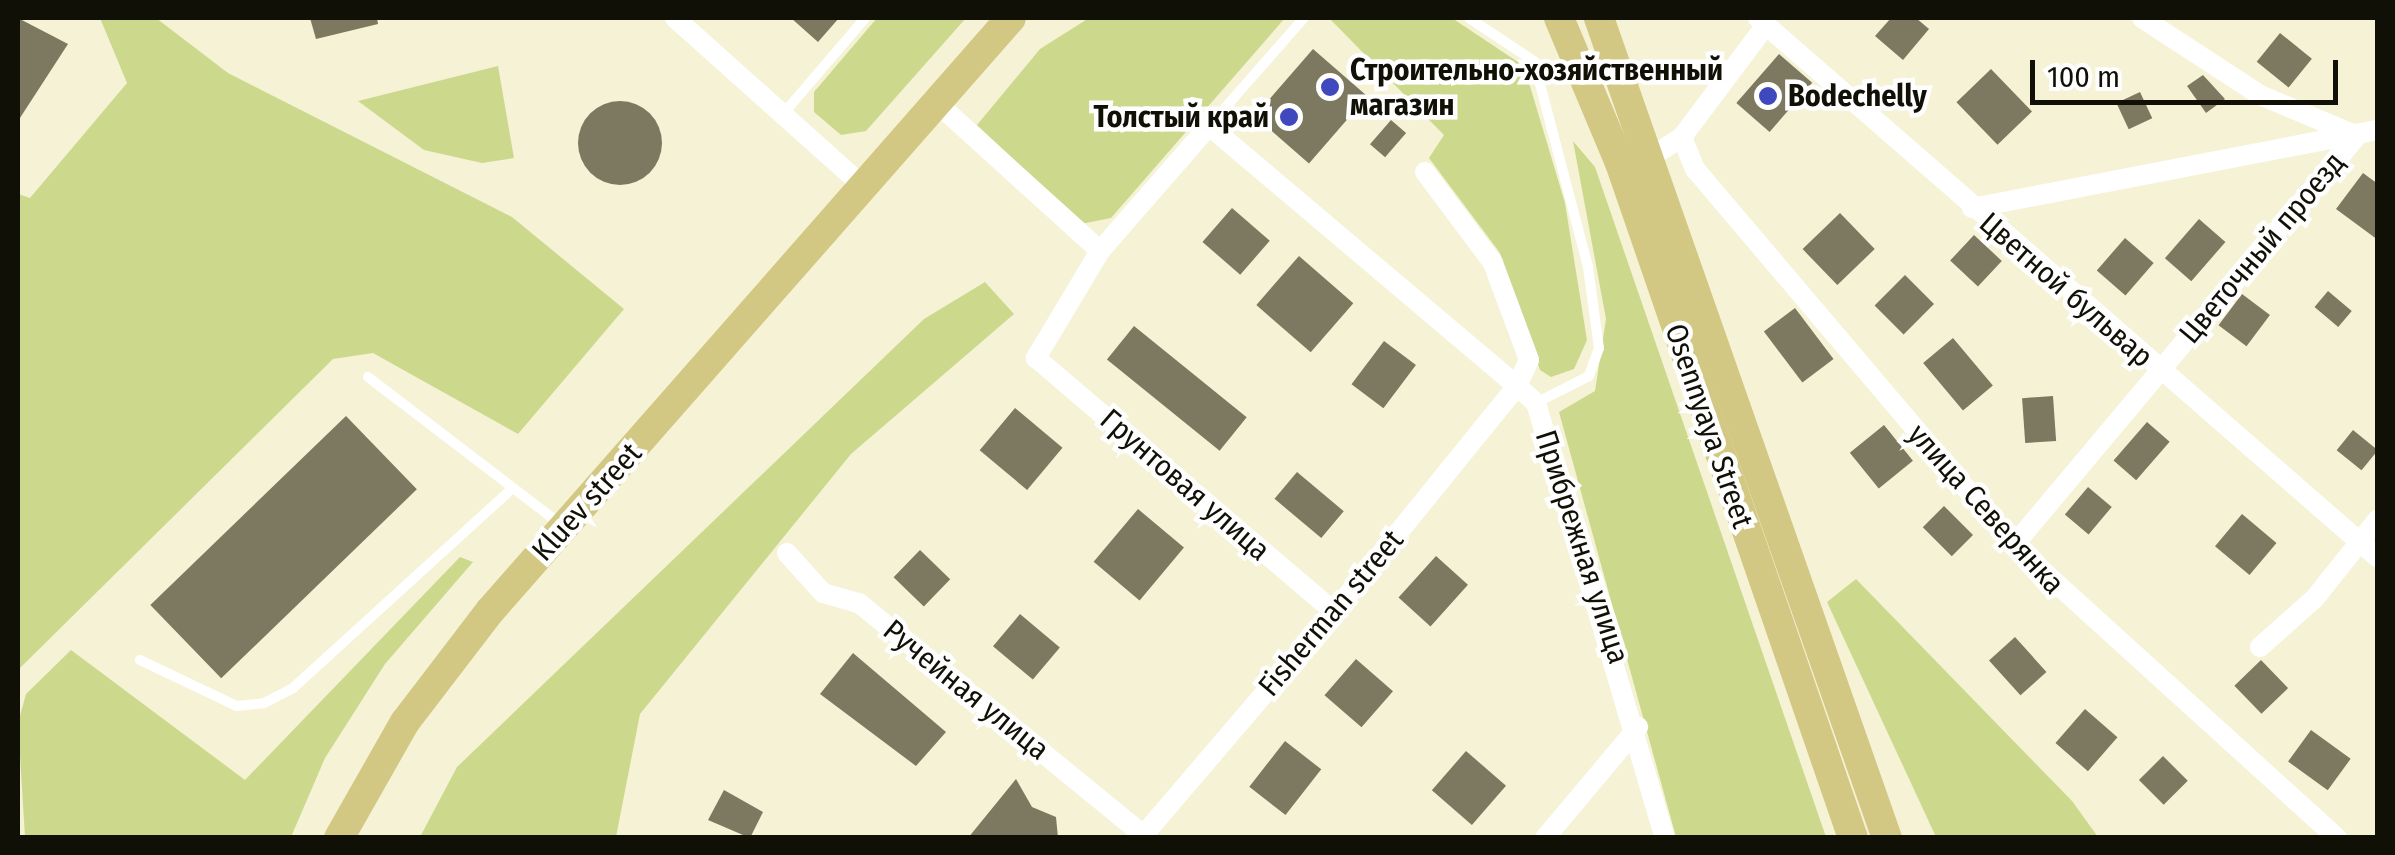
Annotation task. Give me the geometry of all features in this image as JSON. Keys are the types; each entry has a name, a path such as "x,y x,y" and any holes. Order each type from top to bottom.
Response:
{"main road":[{"path":"866,189 1011,18"},
{"name":"Osennyaya Street","path":"1559,18 1620,163 1854,838"},
{"name":"Osennyaya Street","path":"1599,18 1887,838"},
{"name":"Kluev street","path":"338,838 405,722 565,527 866,189"}],"street":[{"path":"675,18 866,189"},
{"path":"2142,18 2260,96 2367,133"},
{"path":"1646,160 1682,137 1762,21"},
{"name":"Цветной бульвар","path":"1762,21 2378,558"},
{"path":"938,103 1100,251 1210,126"},
{"name":"Прибрежная улица","path":"1210,126 1536,403 1638,727 1664,838"},
{"path":"1972,208 2367,133"},
{"name":"Цветочный проезд","path":"2014,546 2159,371 2367,133"},
{"name":"улица Северянка","path":"1682,137 1695,169 2014,546 2337,838"},
{"path":"1425,172 1494,263 1529,360 1517,386"},
{"name":"Грунтовая улица","path":"1100,251 1036,358 1334,612"},
{"name":"Fisherman street","path":"1142,836 1334,612 1517,386"},
{"path":"2260,647 2361,544 2378,519"},
{"name":"Ручейная улица","path":"787,553 823,593 859,603 1142,836"},
{"path":"1546,838 1638,727"}],"lane":[{"path":"784,113 865,18"},
{"path":"1210,126 1304,18"},
{"path":"1468,18 1534,61 1588,267 1599,348 1589,376 1536,403"},
{"path":"368,377 565,527"},
{"path":"140,660 237,706 264,703 321,664 513,488"}],"green space":[{"path":"100,18 156,18 228,73 512,217 624,309 518,434 373,353 333,359 18,670 18,194 30,198 127,83"},
{"path":"877,18 966,18 866,131 841,135 814,112 814,92"},
{"path":"1089,18 1285,18 1111,218 1081,224 977,125 1040,49"},
{"path":"1329,18 1452,18 1524,66 1565,203 1587,340 1574,369 1551,377 1540,370 1500,253 1429,158 1444,135"},
{"path":"498,66 514,158 482,163 424,150 358,101"},
{"path":"1573,141 1595,167 1826,837 1676,837 1559,412 1595,391 1606,319"},
{"path":"985,282 1014,314 851,454 640,714 616,837 420,837 457,767 924,319"},
{"path":"460,557 473,562 385,664 325,758 291,837 25,837 18,723 26,694 71,650 245,780"},
{"path":"1856,579 2072,801 2098,837 1936,837 1827,602"}],"building":[{"path":"18,18 68,44 18,121"},
{"path":"310,18 377,18 378,24 316,39"},
{"path":"791,18 839,18 818,42"},
{"path":"1891,18 1916,18 1929,29 1903,60 1875,36"},
{"path":"2280,33 2312,59 2289,88 2257,62"},
{"path":"1313,49 1367,96 1309,163 1255,116"},
{"path":"1779,54 1812,83 1770,132 1736,103"},
{"path":"1991,69 2032,111 1997,145 1956,102"},
{"path":"2203,75 2225,99 2206,113 2187,86"},
{"path":"2140,92 2152,118 2129,129 2116,103"},
{"path":"620,101 636,104 650,113 659,127 659,159 650,173 636,182 620,185 604,182 590,173 581,159 578,143 581,127 590,113 604,104"},
{"path":"1391,120 1406,133 1385,157 1370,144"},
{"path":"2363,173 2378,184 2378,240 2336,209"},
{"path":"1232,208 1270,241 1240,275 1202,242"},
{"path":"1840,213 1875,249 1837,285 1803,249"},
{"path":"2199,219 2225,242 2191,281 2165,258"},
{"path":"1974,235 2002,261 1978,287 1950,261"},
{"path":"2125,238 2154,263 2125,295 2097,270"},
{"path":"1299,256 1353,303 1311,352 1256,305"},
{"path":"1905,275 1934,304 1904,334 1875,305"},
{"path":"2328,291 2352,311 2338,327 2315,307"},
{"path":"2242,294 2270,315 2246,346 2219,325"},
{"path":"1795,308 1834,359 1802,383 1764,331"},
{"path":"1134,326 1247,417 1220,451 1107,359"},
{"path":"1953,338 1993,385 1963,411 1923,363"},
{"path":"1384,341 1416,365 1383,408 1352,384"},
{"path":"2053,396 2056,441 2025,443 2022,398"},
{"path":"1015,408 1062,448 1027,490 980,450"},
{"path":"346,416 417,489 221,678 150,605"},
{"path":"2147,422 2170,442 2136,480 2114,460"},
{"path":"1884,425 1913,461 1879,488 1850,453"},
{"path":"2353,430 2378,450 2362,470 2337,450"},
{"path":"1297,472 1344,511 1321,538 1275,499"},
{"path":"2088,487 2112,507 2089,535 2065,515"},
{"path":"1944,506 1973,535 1952,556 1923,527"},
{"path":"1138,509 1184,548 1140,600 1094,562"},
{"path":"2242,514 2276,543 2249,575 2215,546"},
{"path":"920,550 950,579 924,607 894,577"},
{"path":"1436,556 1468,585 1430,626 1399,598"},
{"path":"1020,614 1060,647 1033,680 993,646"},
{"path":"2015,637 2046,672 2020,695 1989,660"},
{"path":"853,653 946,732 916,766 820,694"},
{"path":"1356,659 1393,691 1361,727 1325,695"},
{"path":"2261,660 2288,688 2261,714 2234,686"},
{"path":"2085,709 2117,737 2088,771 2055,743"},
{"path":"2311,730 2351,759 2328,790 2288,762"},
{"path":"1285,741 1321,769 1286,815 1249,787"},
{"path":"1466,751 1506,786 1472,825 1432,790"},
{"path":"2163,756 2188,781 2164,805 2139,780"},
{"path":"1016,779 1032,807 1056,817 1058,838 968,838"},
{"path":"724,790 763,812 750,838 708,820"}],"place":[{"name":"Строительно-хозяйственный магазин","path":"1330,87"},
{"name":"Bodechelly","path":"1768,96"},
{"name":"Толстый край","path":"1289,117"}]}
